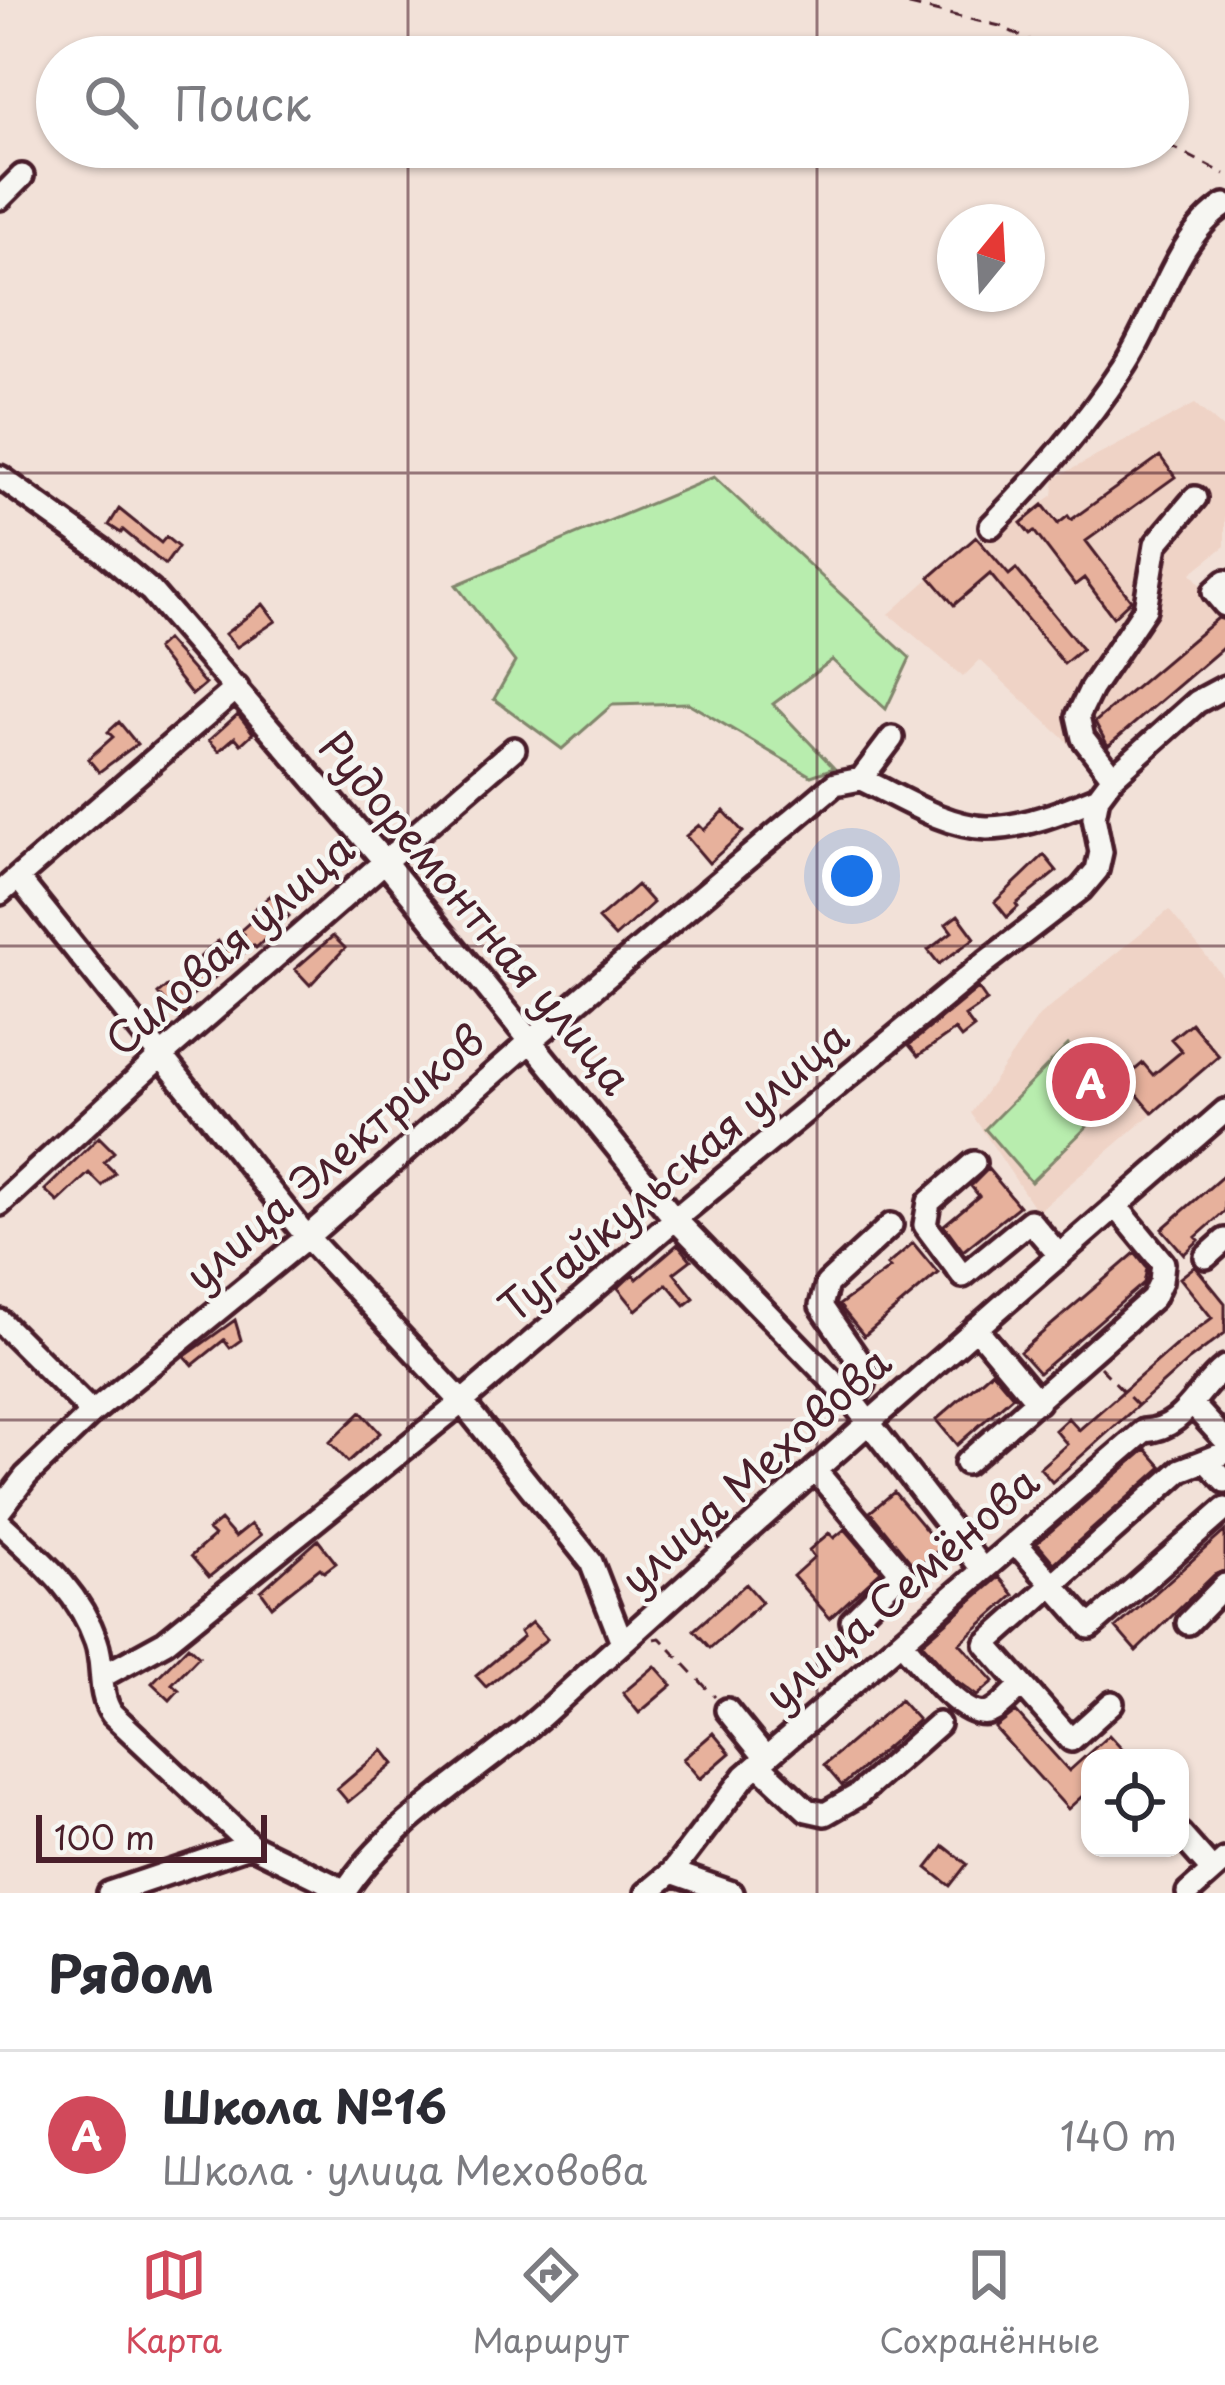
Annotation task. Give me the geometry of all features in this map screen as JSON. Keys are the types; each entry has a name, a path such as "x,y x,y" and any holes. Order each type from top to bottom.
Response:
{"street":[{"path":"0,198 22,176"},
{"path":"991,526 1063,452 1126,364 1193,236 1208,216 1225,206"},
{"name":"Рудоремонтная улица","path":"0,477 151,591 533,1039 675,1219 852,1401 983,1570"},
{"path":"1113,777 1083,738 1078,716 1090,688 1144,609 1156,544 1196,498"},
{"path":"1225,582 1214,592 1225,605"},
{"path":"861,779 939,815 984,828 1028,822 1098,797 1113,777 1197,702 1225,687"},
{"path":"0,893 237,688"},
{"name":"улица Электриков","path":"0,1510 26,1476 92,1413 307,1237 835,784 861,779 892,738"},
{"name":"Силовая улица","path":"0,1204 160,1057 514,749"},
{"name":"Тугайкульская улица","path":"104,1676 165,1642 462,1402 986,962 1081,889 1097,870 1101,852 1094,817 1098,797"},
{"path":"18,878 307,1237 462,1402 591,1562 622,1642"},
{"name":"улица Меховова","path":"345,1892 383,1845 515,1739 1225,1111"},
{"path":"974,1163 929,1202 925,1226 963,1276 1030,1221 1060,1256"},
{"path":"966,1463 1153,1298 1162,1263 1116,1206"},
{"path":"852,1401 864,1384 866,1371 821,1306 827,1284 891,1225"},
{"path":"1206,1256 1225,1240"},
{"path":"0,1321 92,1413"},
{"path":"976,1328 1038,1402"},
{"name":"улица Семёнова","path":"647,1893 672,1871 745,1776 1144,1431 1162,1430 1193,1406 1211,1378 1225,1367"},
{"path":"1193,1406 1225,1440"},
{"path":"1112,1703 1071,1740 986,1644 1181,1470 1216,1458 1225,1480"},
{"path":"815,1470 901,1572 852,1621"},
{"path":"1015,1542 1090,1627 1225,1509"},
{"path":"0,1523 75,1596 98,1645 103,1694 112,1714 250,1846 345,1892"},
{"path":"1188,1623 1225,1585"},
{"path":"901,1641 960,1706 974,1713 990,1713 1022,1685"},
{"path":"727,1711 763,1762 807,1810 825,1814 858,1795 938,1724"},
{"path":"1188,1893 1219,1865 1189,1841"},
{"path":"109,1893 250,1846"},
{"path":"672,1871 732,1893"}],"path":[{"path":"888,0 1000,26 1021,36"},
{"path":"1189,156 1225,174"},
{"path":"1089,1356 1162,1430"},
{"path":"622,1642 660,1638 727,1711"}],"shaded area":[{"path":"1195,404 1225,430 1225,546 1191,573 1225,615 1225,646 1088,761 980,660 963,677 889,614 976,537 991,540 1053,495 1055,478"},
{"path":"1169,910 1225,979 1225,1051 1037,1212 971,1113 1039,1016"}],"green space":[{"path":"714,477 910,658 886,709 832,660 773,704 834,768 811,776 688,703 612,705 562,749 494,699 515,662 456,585"},
{"path":"1068,1045 1113,1101 1031,1182 985,1129"}],"building":[{"path":"1160,456 1175,477 1086,541 1131,600 1113,617 1084,578 1075,585 1034,531 1030,534 1021,523 1043,505 1058,524 1068,516 1071,520"},
{"path":"119,509 161,543 166,537 178,547 165,565 123,530 109,525"},
{"path":"976,537 1009,575 1016,569 1082,649 1064,664 990,574 954,605 930,577"},
{"path":"263,604 276,621 237,647 225,634"},
{"path":"1218,618 1225,620 1225,646 1108,746 1095,722"},
{"path":"166,640 205,684 192,695 156,649"},
{"path":"238,714 253,733 241,744 235,737 219,751 209,740"},
{"path":"119,722 137,744 99,772 88,759 113,737 108,732"},
{"path":"724,811 743,832 709,863 686,836 699,825 704,830"},
{"path":"1044,855 1057,871 1007,917 995,902"},
{"path":"637,885 653,903 615,937 598,919"},
{"path":"271,895 289,916 183,1004 189,1012 180,1019 158,994 167,986 172,991 206,963 200,957 218,941 225,950 244,934 240,931 258,915 253,910"},
{"path":"958,915 975,938 939,964 928,950 952,932 946,924"},
{"path":"333,936 345,948 310,985 295,969"},
{"path":"978,988 987,1001 965,1016 974,1028 961,1038 955,1030 918,1056 909,1045"},
{"path":"1191,1023 1219,1056 1153,1113 1124,1079 1143,1063 1153,1075 1182,1051 1171,1039"},
{"path":"99,1137 114,1152 104,1162 115,1173 102,1186 89,1173 58,1202 45,1190"},
{"path":"988,1169 1019,1206 963,1251 944,1225 979,1196 971,1186"},
{"path":"1225,1174 1225,1211 1184,1254 1162,1229"},
{"path":"913,1243 938,1273 864,1336 839,1305 890,1268 887,1265"},
{"path":"678,1244 691,1260 674,1273 694,1298 685,1305 667,1284 636,1310 618,1288 633,1274 637,1279"},
{"path":"1135,1253 1147,1268 1144,1283 1039,1373 1020,1352"},
{"path":"1195,1266 1225,1303 1225,1333 1052,1482 1040,1468 1067,1444 1055,1430 1068,1418 1079,1430 1212,1318 1180,1278"},
{"path":"235,1320 241,1340 230,1348 224,1340 193,1365 185,1356"},
{"path":"992,1371 1013,1396 957,1445 936,1420"},
{"path":"361,1412 380,1433 348,1462 330,1442"},
{"path":"1146,1449 1162,1467 1054,1563 1037,1543"},
{"path":"894,1492 941,1548 916,1569 870,1512"},
{"path":"220,1520 235,1537 251,1524 261,1535 209,1577 191,1556 214,1536 208,1530"},
{"path":"845,1529 881,1571 830,1618 793,1576 814,1557 809,1550 829,1533 834,1538"},
{"path":"1225,1531 1225,1570 1214,1575 1136,1651 1116,1628"},
{"path":"318,1540 336,1563 324,1572 320,1568 272,1606 261,1591"},
{"path":"999,1577 1014,1595 960,1643 994,1681 977,1696 954,1679 922,1643"},
{"path":"746,1584 762,1602 710,1648 694,1630"},
{"path":"532,1622 547,1639 486,1687 476,1676 523,1637 520,1632"},
{"path":"188,1646 199,1656 172,1684 179,1690 170,1700 152,1683"},
{"path":"655,1666 672,1685 639,1713 623,1693"},
{"path":"900,1700 918,1720 842,1786 824,1765"},
{"path":"1016,1712 1069,1771 1081,1760 1081,1797 1068,1809 995,1728"},
{"path":"713,1733 730,1753 700,1779 683,1759"},
{"path":"1109,1735 1122,1749 1093,1749"},
{"path":"383,1750 394,1764 348,1802 337,1789"},
{"path":"944,1846 967,1864 950,1886 927,1868"}],"place":[{"name":"Школа №16","path":"1091,1082"}]}
